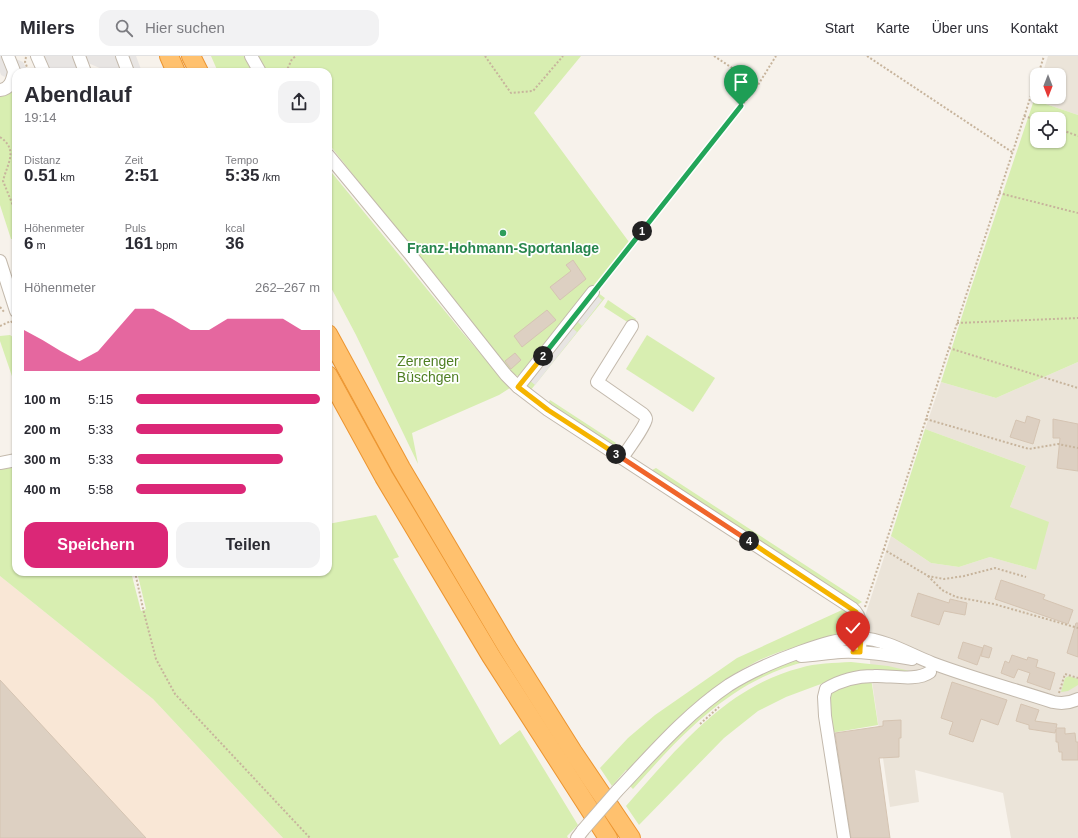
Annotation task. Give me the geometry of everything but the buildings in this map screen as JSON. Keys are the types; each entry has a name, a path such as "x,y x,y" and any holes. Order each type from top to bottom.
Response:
{"highway":[{"path":"169,56 174,68"},
{"path":"192,56 197,68"},
{"path":"332,341 401,468 503,640 573,752 631,838"},
{"path":"332,382 384,477 491,656 608,838"}],"street":[{"path":"8,56 13,68"},
{"path":"37,56 42,68"},
{"path":"78,56 83,68"},
{"path":"122,56 126,68"},
{"path":"201,56 206,68"},
{"path":"251,56 258,68"},
{"path":"0,90 4,90 12,83"},
{"path":"332,160 410,254 506,375 518,387 548,410 852,608 860,617 860,652"},
{"path":"0,261 12,308"},
{"path":"518,387 593,292"},
{"path":"622,458 642,428 646,417 597,382 632,326"},
{"path":"0,463 12,461"},
{"path":"580,834 617,791 699,708 729,685 758,669 815,646 860,638 880,641 931,668"},
{"path":"783,658 842,652 882,654 1061,704 1078,699"},
{"path":"844,838 825,716 824,697 826,690 836,683 856,677 924,677 931,668"}],"path":[{"path":"26,56 25,62 27,68"},
{"path":"288,68 292,59 296,56"},
{"path":"485,56 510,93 533,91 563,56"},
{"path":"714,56 758,85"},
{"path":"593,292 758,85 776,56"},
{"path":"867,56 1012,152"},
{"path":"1040,68 1044,56"},
{"path":"860,617 865,606 1030,98"},
{"path":"1024,116 1030,118"},
{"path":"1066,131 1078,136"},
{"path":"0,137 8,143 10,150 11,158 3,181 12,206"},
{"path":"999,193 1078,213"},
{"path":"0,326 12,317"},
{"path":"957,323 1078,318"},
{"path":"949,348 1078,388"},
{"path":"926,419 1030,448 1058,444 1078,448"},
{"path":"883,549 928,576 942,590 956,597 994,604 1078,628"},
{"path":"928,576 944,579 964,576 995,568 1026,577"},
{"path":"136,576 156,659 175,694 310,838"},
{"path":"1059,694 1065,674 1078,678"},
{"path":"696,727 722,705"}],"shaded area":[{"path":"0,56 3,56 9,69 5,77 1,75 0,72"},
{"path":"42,56 73,56 78,68 47,68"},
{"path":"85,56 115,56 120,68 100,68 88,63"},
{"path":"126,56 136,56 140,68 131,68"},
{"path":"1048,56 1078,56 1078,115 1046,104 1066,104 1066,68 1044,68"},
{"path":"16,59 23,62 26,68 19,68"},
{"path":"596,295 602,300 582,326 576,320"},
{"path":"571,327 577,332 535,385 529,380"},
{"path":"1078,362 1078,838 1011,838 1003,793 915,770 919,802 890,807 871,674 866,613 891,536 931,563 959,567 990,557 1036,570 1010,507 1026,466 925,429 941,382 996,398"},
{"path":"0,576 153,699 283,838 0,838"}],"green space":[{"name":"Franz-Hohmann-Sportanlage","path":"211,56 581,56 534,113 629,242 593,289 605,298 530,391 522,377 511,374 332,148 332,68 216,68"},
{"path":"12,90 12,239 0,205 0,95"},
{"path":"1033,104 1046,104 1078,115 1078,362 996,398 941,382 969,294"},
{"name":"Zerrenger Büschgen","path":"332,173 462,332 510,388 499,395 412,433 418,464 356,335 332,290"},
{"path":"608,300 636,319 632,325 604,307"},
{"path":"10,335 12,336 12,376 0,341 0,336"},
{"path":"647,335 715,378 693,412 626,369"},
{"path":"550,400 616,443 613,447 548,404"},
{"path":"925,429 1026,466 1010,507 1049,522 1036,570 990,557 959,567 931,563 891,536"},
{"path":"12,465 12,576 132,576 141,611 146,609 138,576 332,576 332,523 376,515 399,557 393,559 500,745 520,730 578,825 567,836 568,838 283,838 153,699 0,576 0,468"},
{"path":"656,468 862,602 857,605 853,604 650,471"},
{"path":"842,610 850,615 853,621 852,628 848,633 790,648 761,659 734,674 701,698 670,726 612,786 600,768 628,738 655,715 737,658"},
{"path":"801,659 808,661 781,669 732,695 690,729 633,789 630,786 666,746 706,709 751,679 775,667"},
{"path":"851,662 888,666 923,674 845,675 786,697 758,711 724,738 639,825 626,806 683,743 725,706 748,690 773,677 812,665"},
{"path":"1069,676 1078,679 1078,685 1068,691 1061,692 1065,678"},
{"path":"871,678 878,725 831,733 829,722 830,692 837,686"}],"place":[{"name":"Franz-Hohmann-Sportanlage","path":"503,233"}],"route":[{"path":"741,106 518,387 548,410 852,608 860,617 861,626 860,652 853,652"}]}
